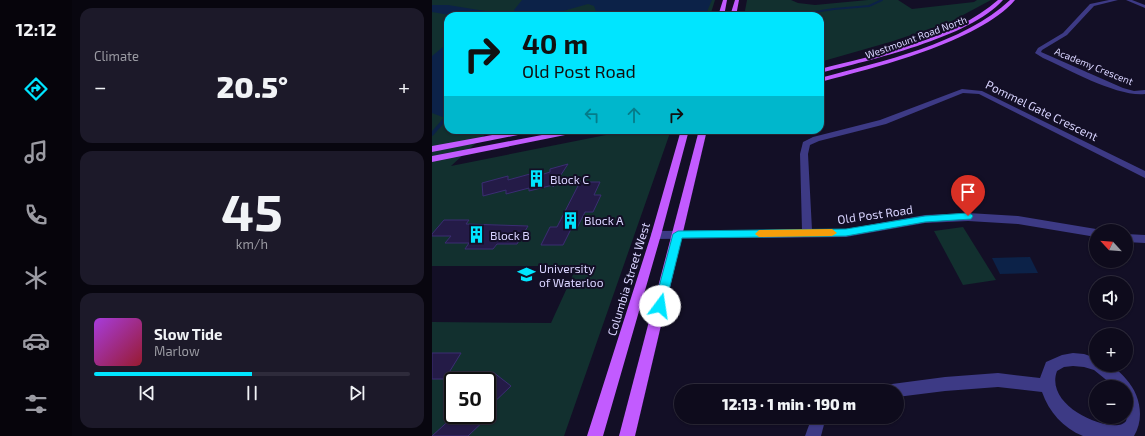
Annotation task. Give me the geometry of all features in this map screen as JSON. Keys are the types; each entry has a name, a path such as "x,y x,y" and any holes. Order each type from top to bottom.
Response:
{"main road":[{"path":"722,12 725,0"},
{"path":"734,12 737,0"},
{"name":"Westmount Road North","path":"824,70 950,31 974,20 993,8 1001,0"},
{"name":"Westmount Road North","path":"824,79 877,64 935,44 981,25 999,13 1013,0"},
{"path":"432,149 512,134"},
{"path":"432,159 560,134"},
{"name":"Columbia Street West","path":"595,436 656,235 684,134"},
{"path":"627,436 702,134"}],"street":[{"name":"Academy Crescent","path":"1116,0 1092,5 1065,34 1040,49 1038,53 1121,90 1134,93 1145,92"},
{"path":"1128,0 1145,7"},
{"name":"Pommel Gate Crescent","path":"807,233 804,154 806,144 816,139 883,122 962,91 980,92 1145,175"},
{"name":"Old Post Road","path":"656,235 846,233 925,219 968,216 1018,220 1089,232"},
{"path":"1133,238 1145,239"},
{"path":"1089,363 1076,359 1061,360 1051,367 1047,378 1048,386 1052,398 1066,416 1082,428 1106,436"},
{"path":"1107,372 1118,380"},
{"path":"904,389 945,384 998,380 1048,386"},
{"path":"1113,436 1125,434 1133,425 1133,407"},
{"path":"813,436 817,424"}],"green space":[{"name":"University of Waterloo","path":"432,0 715,0 711,12 444,12 444,134 486,134 451,166 611,134 670,134 564,436 432,436 432,322 551,323 577,266 432,266"},
{"path":"747,0 791,0 798,3 815,5 868,0 898,0 912,9 974,2 977,0 991,0 950,22 890,42 824,61 824,12 745,12"},
{"path":"963,227 996,280 963,285 934,231"}],"water":[{"path":"522,0 712,0 707,12 597,12 594,6 588,4 560,12 514,12 514,10"},
{"path":"432,5 448,5 485,11 444,12 444,14 432,12"},
{"path":"444,46 444,118 432,113 432,56"},
{"path":"1030,257 1038,273 1000,274 992,258"}],"building":[{"name":"Block C","path":"568,164 553,187 553,185 529,191 529,188 506,194 506,190 483,196 482,183 508,176 508,180 530,174 531,178 550,172 550,169"},
{"name":"Block A","path":"580,182 600,182 594,195 601,195 593,212 585,212 577,228 571,229 563,245 541,245 550,227 557,227"},
{"name":"Block B","path":"444,220 469,220 466,224 528,226 517,244 497,244 493,249 465,249 469,243 445,243 451,236 432,236"},
{"path":"432,353 461,353 449,372 444,372 444,379 432,379"},
{"path":"496,374 511,386 496,400"},
{"path":"445,424 481,424 468,436 432,436"}],"waterway":[{"path":"815,12 869,6 882,0"},
{"path":"432,134 444,120"}],"slow traffic":[{"path":"759,234 832,233"}],"place":[{"name":"Block C","path":"537,179"},
{"name":"Block A","path":"571,220"},
{"name":"Block B","path":"477,235"},
{"name":"University of Waterloo","path":"526,275"}],"route":[{"path":"660,306 678,234 846,233 925,219 968,216"}]}
